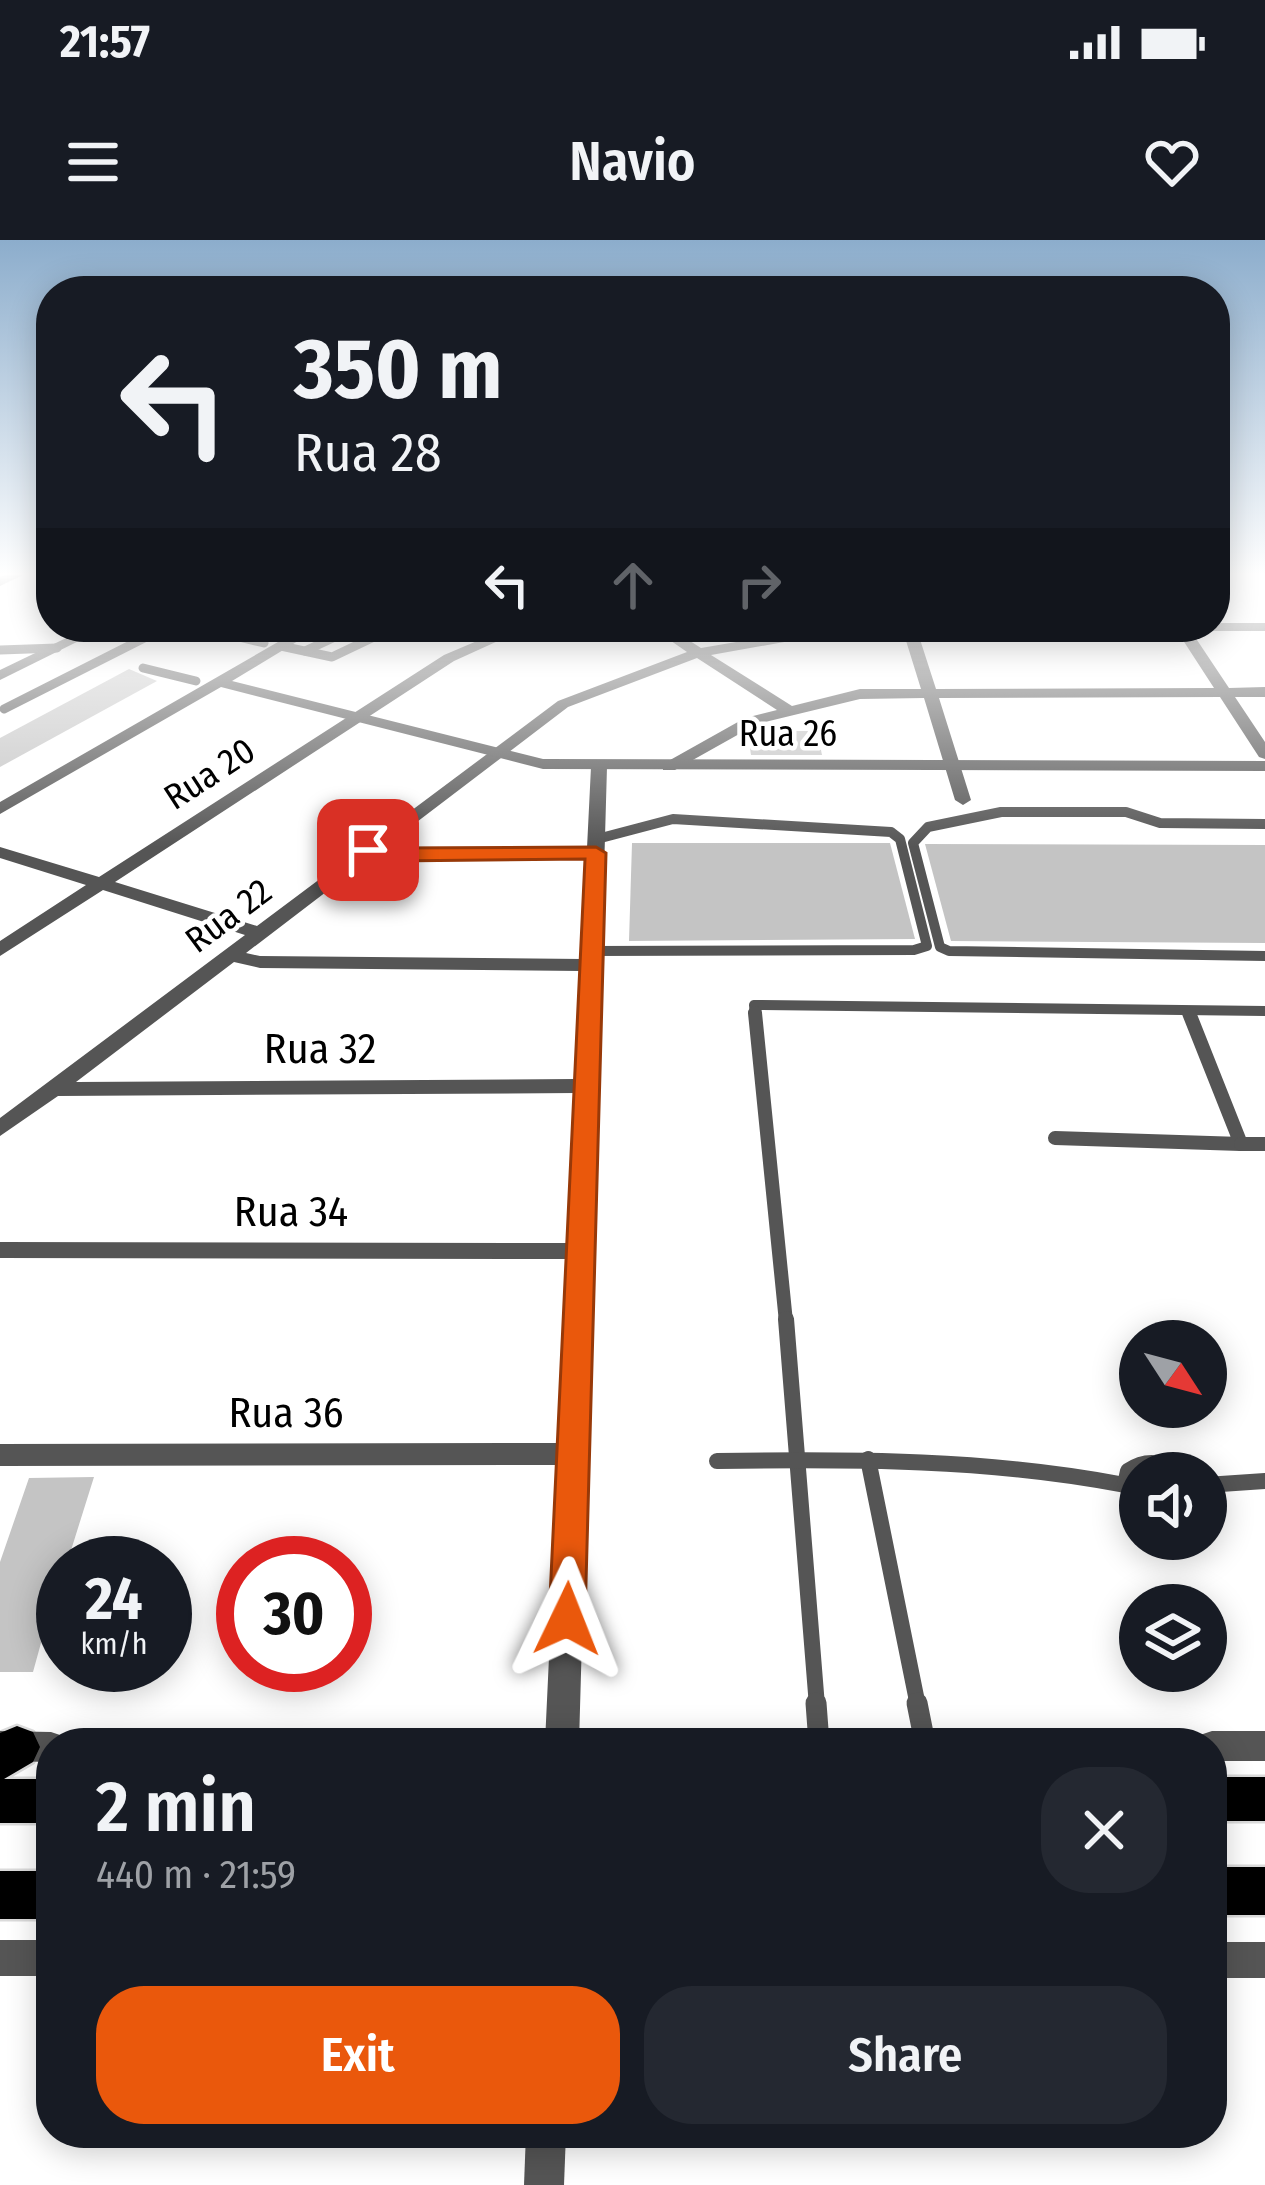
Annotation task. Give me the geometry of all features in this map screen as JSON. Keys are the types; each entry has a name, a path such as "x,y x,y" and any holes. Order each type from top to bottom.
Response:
{"highway":[{"path":"1227,1799 1265,1799"},
{"path":"0,1801 36,1801"},
{"path":"1227,1891 1265,1891"},
{"path":"0,1895 36,1895"}],"street":[{"path":"0,791 228,666"},
{"path":"0,809 241,666"},
{"name":"Rua 20","path":"0,950 436,666"},
{"name":"Rua 22","path":"1,1126 563,704 645,666"},
{"path":"719,666 786,709"},
{"path":"919,666 963,800"},
{"path":"1207,666 1265,754"},
{"name":"Rua 26","path":"218,682 543,764 1265,766"},
{"path":"669,766 717,737 786,709 860,694 1265,692"},
{"path":"563,1728 599,766"},
{"path":"368,850 391,854 596,846"},
{"path":"0,852 259,933"},
{"path":"231,955 260,962 592,958"},
{"name":"Rua 32","path":"54,1089 587,1086"},
{"name":"Rua 34","path":"0,1250 581,1251"},
{"name":"Rua 36","path":"0,1455 573,1454"},
{"path":"1227,1746 1265,1746"},
{"path":"0,1958 36,1958"},
{"path":"1227,1960 1265,1960"},
{"path":"544,2185 545,2148"}],"lane":[{"path":"4,709 89,666"},
{"path":"143,668 196,681"},
{"path":"1265,824 1160,823 1126,812 1001,812 928,827 913,843 940,946 949,951 1265,956"},
{"path":"592,958 927,946 900,839 892,832 673,819 596,846"},
{"path":"818,1728 800,1459 754,1005 1265,1011"},
{"path":"1188,1011 1240,1144"},
{"path":"1055,1138 1265,1144"},
{"path":"868,1459 922,1728"},
{"path":"717,1461 868,1459 1073,1475 1119,1484"},
{"path":"1227,1484 1265,1481"}],"building":[{"path":"129,669 157,681 0,767 0,738"},
{"path":"817,731 822,755 751,755 748,734"},
{"path":"632,843 890,843 915,939 629,941"},
{"path":"925,844 1265,845 1265,943 951,941"},
{"path":"94,1477 75,1536 36,1536 33,1672 0,1672 0,1562 29,1478"}],"route":[{"path":"368,850 391,854 596,853 567,1619"}]}
